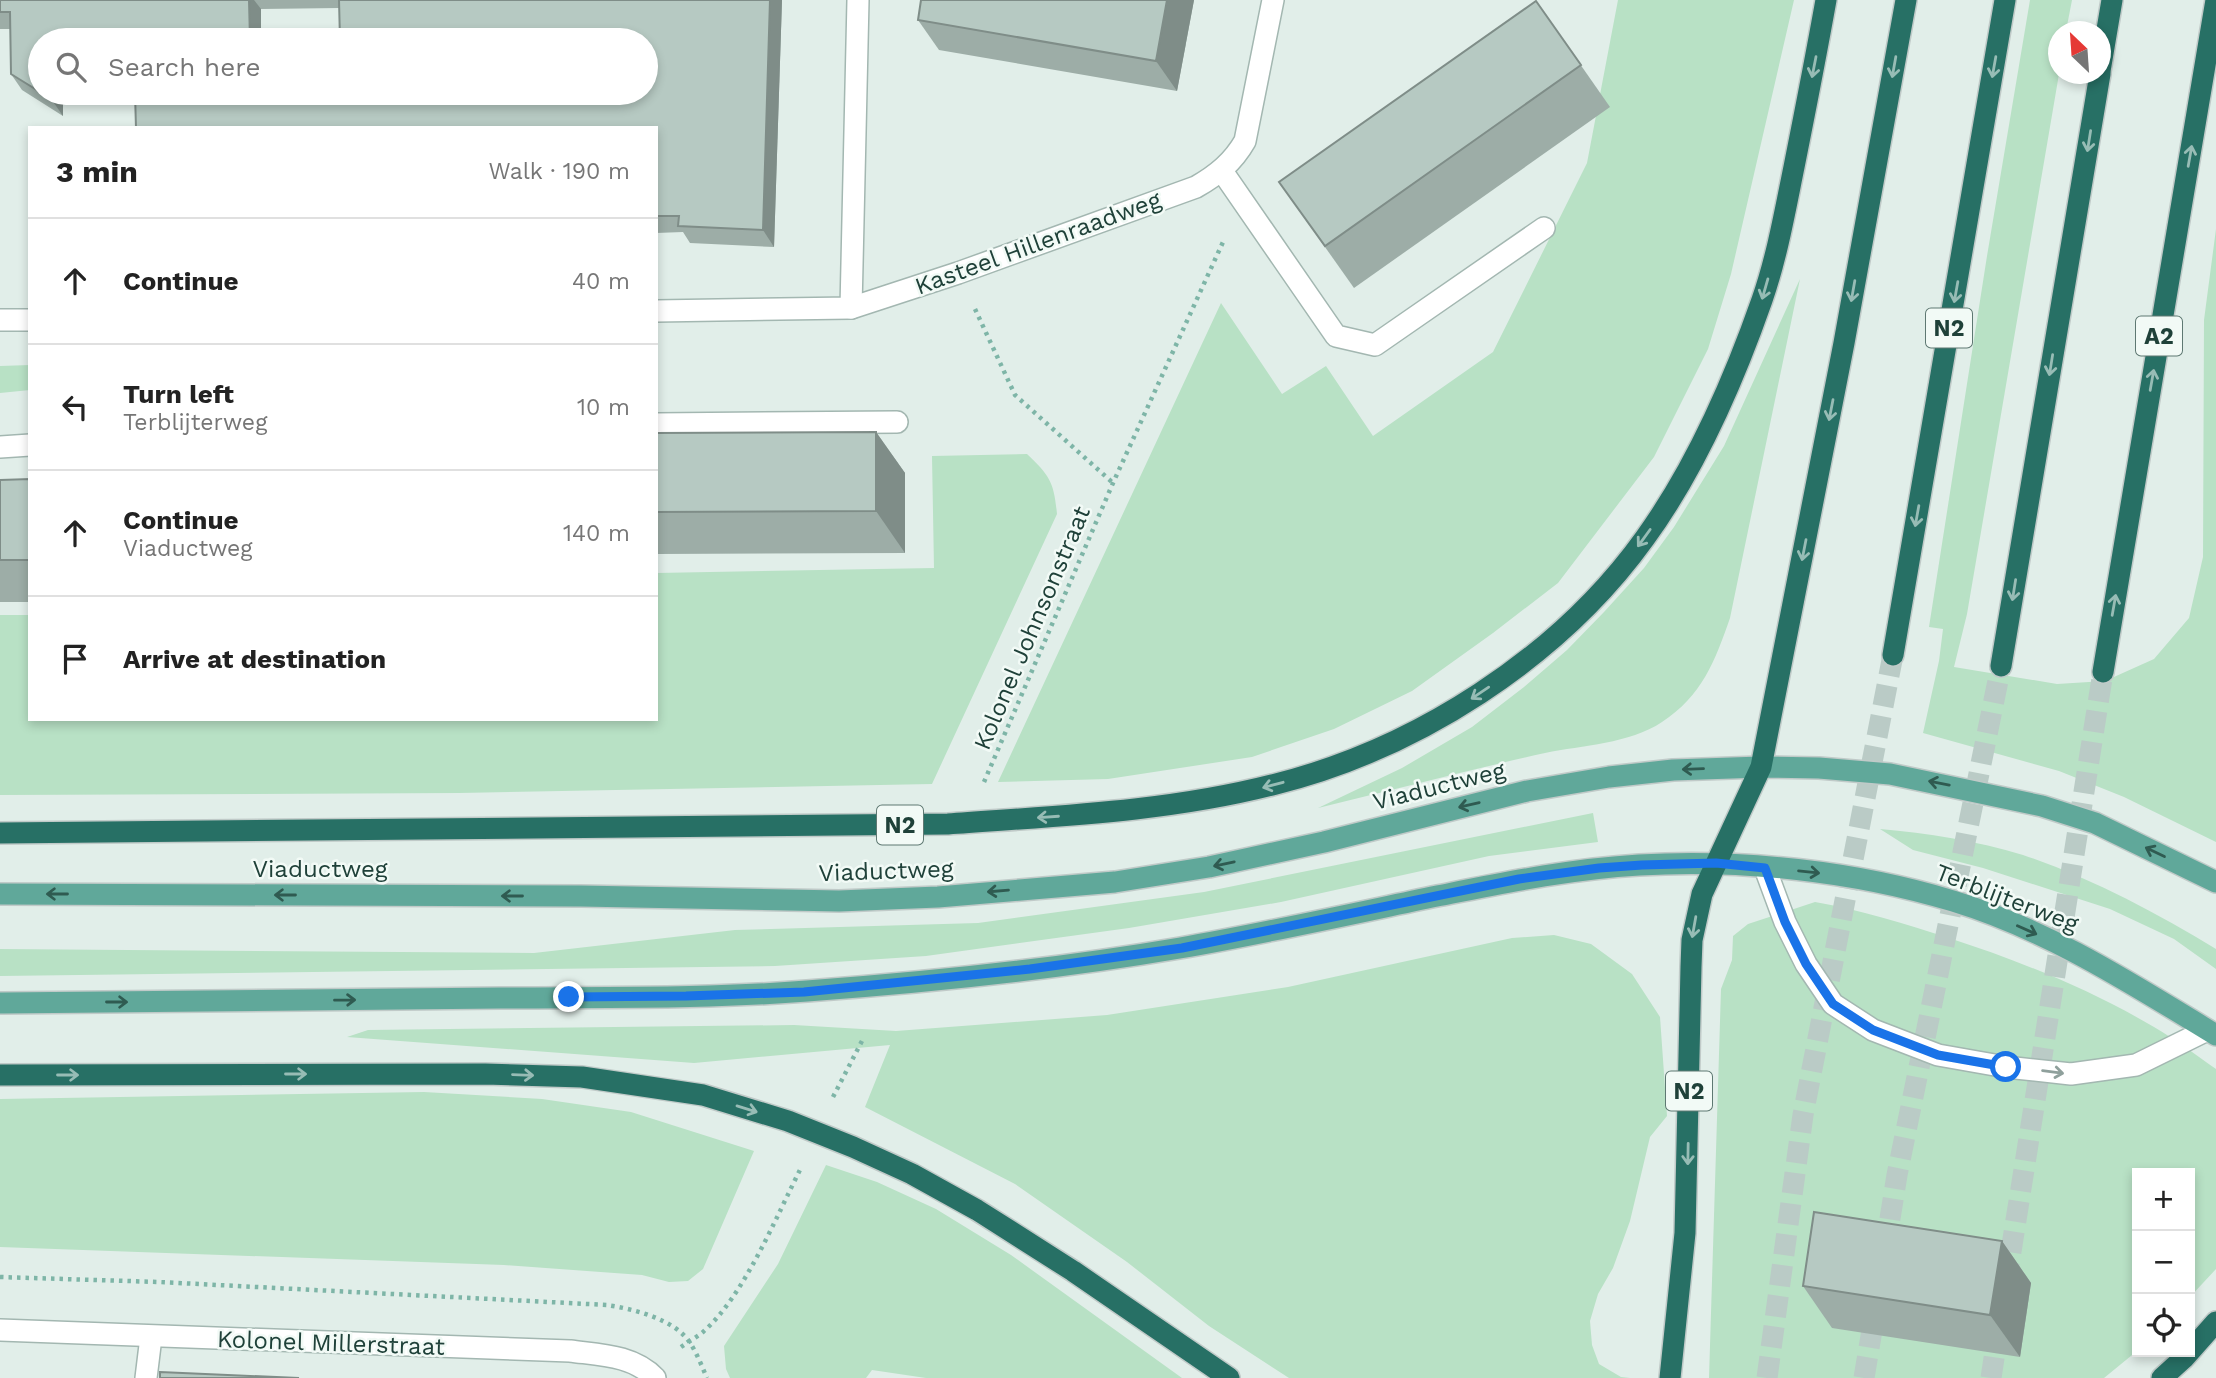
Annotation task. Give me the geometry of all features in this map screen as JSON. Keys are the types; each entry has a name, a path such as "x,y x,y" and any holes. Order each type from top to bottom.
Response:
{"highway":[{"name":"N2","path":"0,833 634,829 975,822 1099,813 1201,801 1275,785 1336,765 1413,732 1474,697 1536,653 1584,609 1644,539 1682,481 1729,384 1763,298 1785,212 1826,0"},
{"path":"1716,863 1761,767 1844,343 1906,0"},
{"name":"N2","path":"1893,655 2005,0"},
{"path":"2108,21 2112,0"},
{"name":"A2","path":"2103,672 2216,0"},
{"path":"2001,666 2098,84"},
{"name":"N2","path":"1670,1378 1685,1233 1692,940 1702,894 1716,863"},
{"path":"0,1075 485,1073 582,1077 703,1095 788,1121 912,1174 976,1210 1073,1271 1229,1378"},
{"path":"2162,1378 2216,1322"}],"main road":[{"path":"1761,767 1819,768 1890,774 2042,806 2095,823 2216,882"},
{"name":"Viaductweg","path":"0,894 567,896 839,901 938,897 1115,882 1209,867 1527,792 1609,777 1673,770 1761,767"},
{"path":"0,1003 686,996 804,992 1030,969 1170,950 1532,877 1642,865 1716,863"},
{"name":"Terblijterweg","path":"1716,863 1814,872 1882,883 1957,902 2084,956 2145,990 2211,1033"}],"street":[{"path":"851,308 859,0"},
{"name":"Kasteel Hillenraadweg","path":"658,311 851,308 958,273 1196,187 1222,171 1245,141 1273,0"},
{"path":"1222,171 1336,336 1375,345 1544,228"},
{"path":"0,320 28,320"},
{"path":"658,424 897,422"},
{"path":"0,447 28,445"},
{"path":"1765,868 1785,922 1806,964 1833,1004 1873,1030 1938,1055 2006,1067 2071,1074 2136,1065 2211,1033"},
{"name":"Kolonel Millerstraat","path":"0,1330 569,1351 630,1361 651,1374"},
{"path":"146,1378 151,1337"}],"path":[{"name":"Kolonel Johnsonstraat","path":"983,786 1112,484 1219,254 1229,210 1222,171"},
{"name":"Kolonel Johnsonstraat","path":"958,273 1015,396 1112,484"},
{"path":"834,1097 863,1039"},
{"path":"651,1374 704,1331 738,1288 806,1158"},
{"path":"0,1277 159,1282 607,1305 632,1309 673,1328 690,1341 707,1378"}],"green space":[{"path":"1618,0 1794,0 1731,274 1708,349 1654,457 1558,583 1412,691 1334,729 1252,757 1108,779 998,782 1221,303 1282,394 1326,366 1373,436 1493,352 1587,163"},
{"path":"2030,0 2072,0 2068,21 2048,21 2048,84 2057,84 1967,614 1954,667 2057,684 2105,681 2154,659 2189,618 2203,557 2204,320 2216,229 2216,842 2124,797 2059,771 1923,733 1939,661 1943,629 1929,627"},
{"path":"1800,279 1730,618 1712,663 1687,701 1662,722 1635,735 1545,753 1318,808 1402,768 1472,727 1567,650 1604,612 1644,568 1674,527 1724,446"},
{"path":"28,365 28,390 0,393 0,366"},
{"path":"1027,454 1050,480 1057,514 932,784 459,793 0,795 0,615 28,615 28,721 658,721 658,573 934,568 932,456"},
{"path":"1593,813 1598,842 1489,856 1281,902 1129,928 926,956 775,966 0,976 0,949 534,953 735,930 978,923 1204,892"},
{"path":"1880,829 1934,835 1988,846 2023,855 2073,874 2146,909 2216,949 2216,969 2174,939 2110,909 1983,868 1913,850"},
{"path":"1815,902 1866,913 1932,933 2002,956 2105,1000 2154,1027 2216,1069 2216,1269 2195,1292 2195,1168 2132,1168 2132,1355 2104,1378 1709,1378 1721,989 1732,960 1733,936 1748,924"},
{"path":"1554,935 1591,944 1632,974 1660,1017 1667,1116 1650,1137 1630,1221 1613,1268 1598,1294 1590,1321 1592,1345 1599,1364 1621,1377 1630,1378 1289,1378 1209,1326 1127,1262 1015,1184 865,1107 890,1045 694,1063 347,1037 368,1030 794,1025 896,1031 1107,1015 1288,987 1512,938"},
{"path":"424,1092 542,1099 631,1112 754,1151 703,1269 688,1281 669,1282 642,1275 504,1265 0,1247 0,1099"},
{"path":"826,1165 877,1182 936,1209 1011,1255 1182,1378 926,1378 872,1370 866,1378 730,1378 726,1369 724,1346 778,1264"}],"building":[{"path":"0,0 249,0 250,28 28,28 28,85 11,74 10,12 0,12"},
{"path":"339,0 770,0 763,230 678,226 679,216 658,216 658,126 136,126 135,105 658,105 658,28 340,28"},
{"path":"921,0 1167,0 1156,61 918,20"},
{"path":"1536,1 1581,65 1325,246 1279,182"},
{"path":"876,432 876,511 658,512 658,433"},
{"path":"28,479 28,560 0,560 0,480"},
{"path":"1814,1212 2002,1241 1990,1315 1803,1286"},
{"path":"160,1372 299,1378 160,1378"}],"tunnel":[{"path":"1767,1378 1803,1115 1893,655"},
{"path":"1885,1250 1897,1175 2001,666"},
{"path":"2006,1283 2103,672"},
{"path":"1864,1378 1876,1306"},
{"path":"1991,1378 1999,1325"}],"route":[{"path":"569,997 804,992 1030,969 1182,948 1519,879 1599,868 1716,863 1765,868 1785,922 1806,964 1833,1004 1873,1030 1938,1055 2006,1067"}]}
